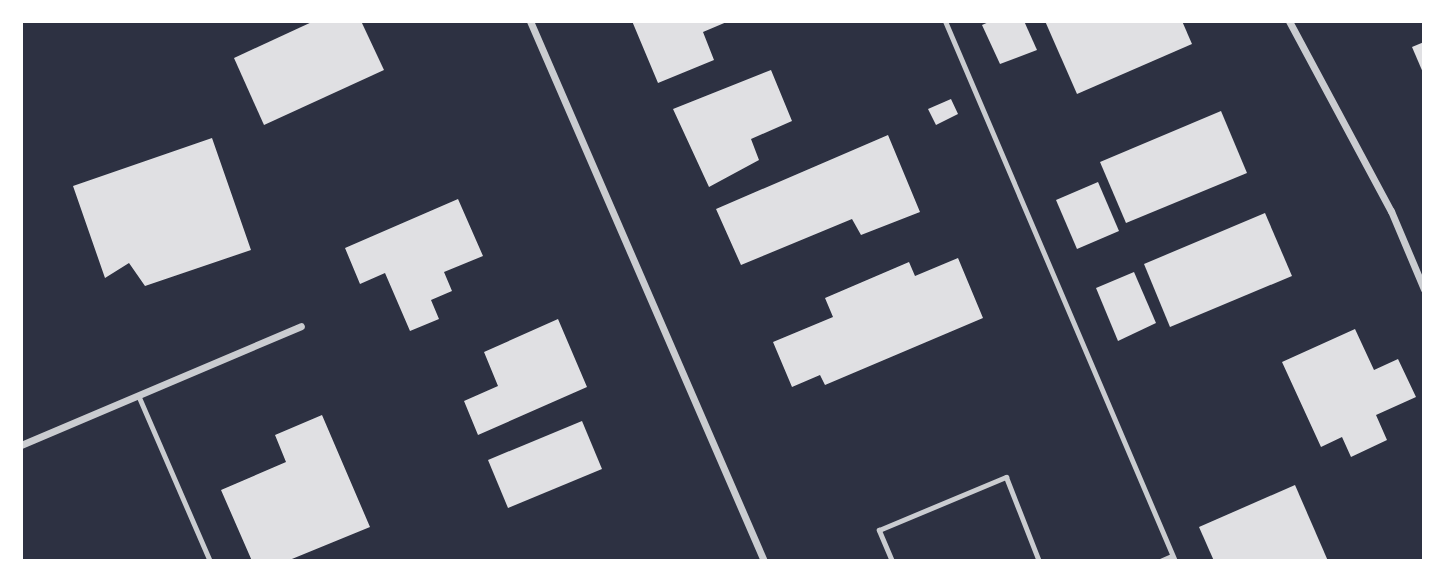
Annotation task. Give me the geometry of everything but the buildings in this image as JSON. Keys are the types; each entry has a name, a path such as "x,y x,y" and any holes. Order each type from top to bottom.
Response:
{"street":[{"path":"530,21 764,561"},
{"path":"1289,21 1391,211 1424,289"},
{"path":"21,446 301,326"}],"lane":[{"path":"944,21 1173,558 1160,561"},
{"path":"138,395 210,561"},
{"path":"892,561 879,530 1006,477 1040,561"}]}
